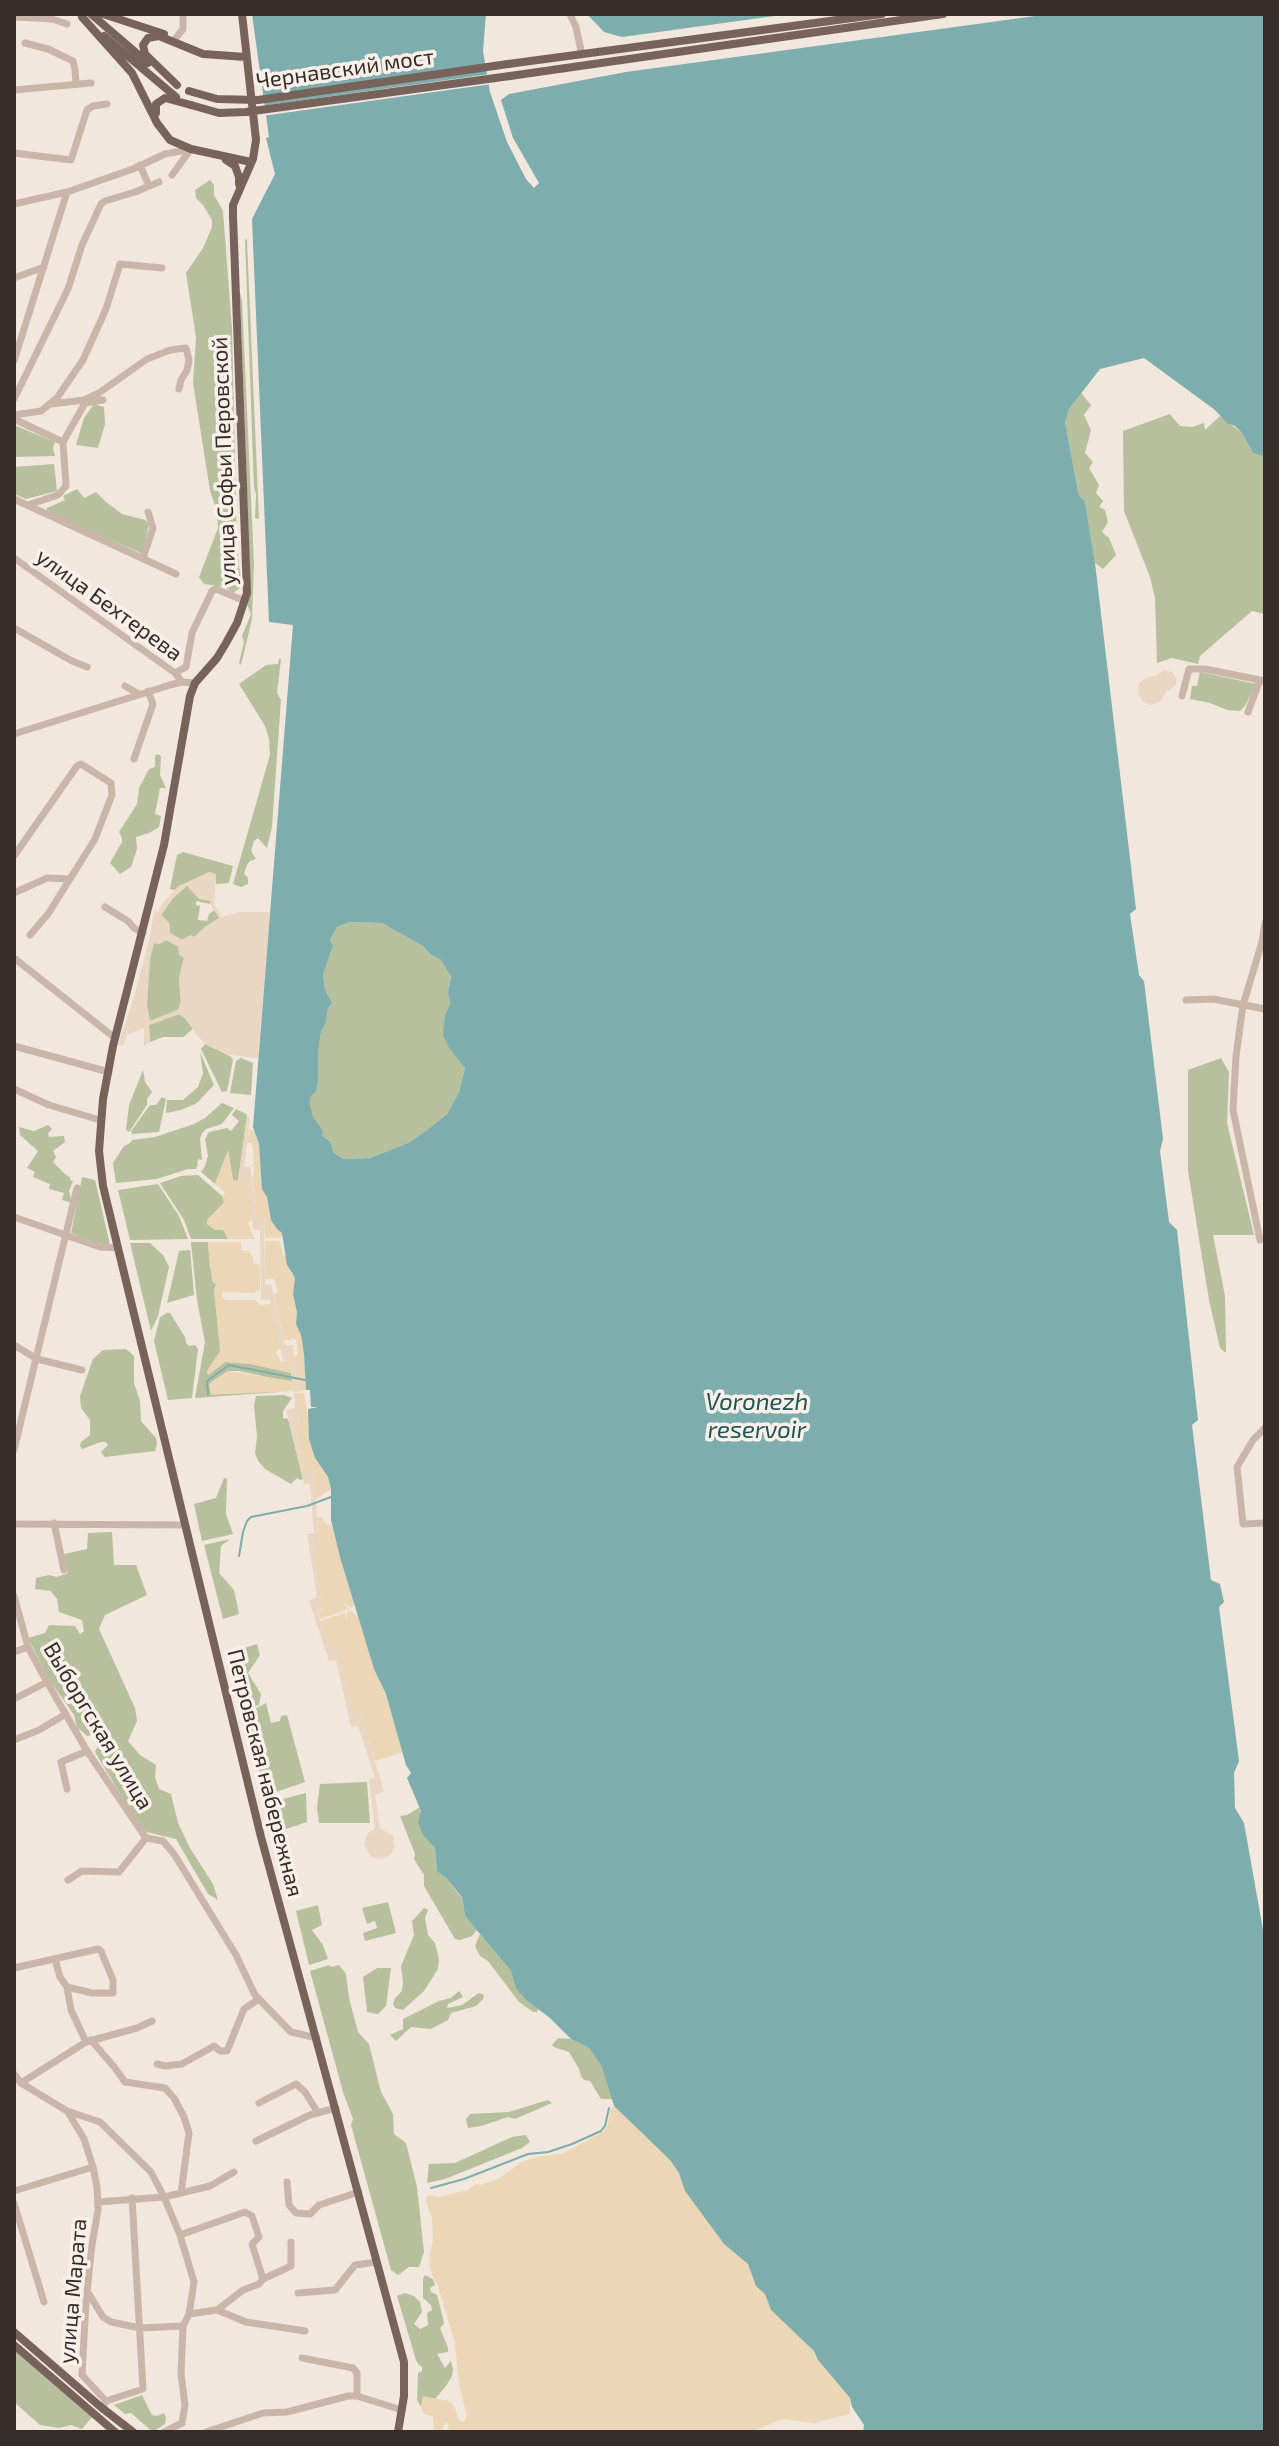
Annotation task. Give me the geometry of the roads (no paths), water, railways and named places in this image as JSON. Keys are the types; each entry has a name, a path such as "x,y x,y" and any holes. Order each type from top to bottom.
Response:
{"main road":[{"path":"103,14 209,51 246,55"},
{"path":"242,14 256,129 252,160"},
{"name":"Чернавский мост","path":"177,85 217,99 245,101 882,14"},
{"name":"Чернавский мост","path":"191,105 219,113 246,112 943,14"},
{"path":"84,15 177,85"},
{"path":"84,15 132,73 165,135 191,149 252,160"},
{"path":"84,15 163,88 191,105"},
{"path":"177,85 145,54 143,45 148,38 163,37 203,54 246,55"},
{"path":"191,105 168,98 160,100 155,106 161,124 177,142 252,160"},
{"path":"216,155 235,166 239,177 238,193"},
{"name":"улица Софьи Перовской","path":"100,1120 115,1038 164,845 186,717 195,683 222,651 245,601 248,576 233,205 252,160"},
{"name":"Петровская набережная","path":"100,1120 100,1169 261,1837 404,2362 398,2432"},
{"path":"14,2332 133,2432"},
{"path":"14,2345 115,2432"}],"street":[{"path":"175,39 183,29 183,14"},
{"path":"570,14 582,55"},
{"path":"14,17 48,16 67,24"},
{"path":"25,43 48,49 73,61 76,84"},
{"path":"14,90 91,83"},
{"path":"14,153 71,160 87,110 107,104"},
{"path":"165,135 169,144 165,154"},
{"path":"165,154 177,142"},
{"path":"14,204 67,192 165,154 191,149"},
{"path":"172,175 191,149"},
{"path":"140,165 149,186"},
{"path":"14,399 68,289 82,245 101,204 159,182"},
{"path":"14,361 67,192"},
{"path":"14,417 41,411 51,404 83,360 106,309 120,264 162,268"},
{"path":"14,278 44,267"},
{"path":"51,404 84,400 147,359 186,348 189,360 179,389"},
{"path":"28,505 58,495 66,486 63,442 85,403 103,400"},
{"path":"14,417 63,442"},
{"path":"14,499 176,574"},
{"path":"143,558 153,528 148,512"},
{"name":"улица Бехтерева","path":"14,558 175,673 182,682"},
{"path":"175,673 186,667 192,633 212,591 216,589 245,601"},
{"path":"14,628 87,667"},
{"path":"1182,696 1189,669 1205,669 1263,681 1248,712"},
{"path":"14,724 17,733 148,691 182,682 195,683"},
{"path":"125,686 139,694"},
{"path":"134,759 153,704 148,691"},
{"path":"14,856 74,768 81,764 113,787 95,839 67,886 30,935"},
{"path":"14,893 47,878 69,879"},
{"path":"105,907 143,933"},
{"path":"1260,1240 1233,1110 1243,1005 1265,923"},
{"path":"14,958 115,1038"},
{"path":"1186,1000 1213,999 1265,1009"},
{"path":"14,1046 109,1072"},
{"path":"14,1089 49,1105 100,1120"},
{"path":"14,1446 77,1188"},
{"path":"1256,1216 1265,1219"},
{"path":"14,1217 100,1247 118,1248"},
{"path":"14,1345 37,1359 82,1370"},
{"path":"1265,1428 1253,1440 1237,1467 1243,1524 1265,1523"},
{"path":"54,1523 64,1570"},
{"path":"14,1524 185,1525"},
{"name":"Выборгская улица","path":"14,1596 28,1647 47,1682 87,1751 146,1838 163,1841 174,1854 236,1955 255,1995 291,2032 317,2038"},
{"path":"14,1652 28,1647"},
{"path":"14,1699 47,1682"},
{"path":"14,1740 66,1714"},
{"path":"67,1789 61,1762 87,1751"},
{"path":"68,1880 82,1871 119,1872 146,1838"},
{"path":"14,1968 98,1949 101,1951 113,1980 113,1993 92,1993 67,1987"},
{"path":"55,1959 60,1977 67,1987 71,2010 88,2041 125,2082 165,2088 174,2098 189,2133 181,2193"},
{"path":"157,2064 182,2064 214,2046 220,2051 227,2051 244,2009 259,1999"},
{"path":"152,2021 88,2041 16,2078 67,2111 100,2122 151,2172 164,2197 180,2235 194,2282 189,2314 183,2326 181,2374 185,2405 182,2423 189,2432"},
{"path":"259,2103 296,2084 318,2113"},
{"path":"256,2141 336,2108"},
{"name":"улица Марата","path":"67,2111 84,2139 93,2167 98,2202 86,2302 82,2375 104,2405"},
{"path":"14,2191 93,2167"},
{"path":"98,2202 164,2197 210,2186 234,2172"},
{"path":"287,2182 289,2205 296,2213 310,2214 319,2205 359,2192"},
{"path":"104,2405 143,2389 132,2198"},
{"path":"14,2203 18,2229 44,2302"},
{"path":"180,2235 245,2212 252,2216 259,2237 252,2244 263,2279"},
{"path":"189,2314 217,2310 243,2290 291,2266 291,2242"},
{"path":"298,2293 335,2290 355,2265 377,2262"},
{"path":"88,2292 93,2304 111,2322 140,2328 183,2326"},
{"path":"217,2310 246,2322 305,2331"},
{"path":"302,2358 353,2368 357,2373 357,2396"},
{"path":"206,2432 263,2413 287,2412 357,2396 402,2410"},
{"path":"164,2432 182,2423"}],"water":[{"name":"Voronezh reservoir","path":"252,14 486,14 483,51 490,92 507,142 534,188 539,183 513,138 501,100 509,94 626,72 1050,14 1265,14 1265,457 1253,453 1235,426 1144,358 1100,369 1069,409 1065,422 1079,496 1085,501 1095,563 1136,909 1130,914 1139,975 1144,981 1163,1139 1160,1151 1169,1222 1177,1230 1198,1420 1192,1425 1211,1580 1220,1584 1224,1602 1219,1607 1239,1761 1234,1773 1235,1808 1244,1823 1265,1941 1265,2432 863,2432 864,2425 850,2398 814,2351 771,2310 765,2294 756,2286 748,2264 724,2244 685,2191 679,2173 670,2160 614,2106 602,2067 589,2048 571,2039 526,2000 516,1988 511,1971 465,1916 462,1897 437,1871 435,1848 423,1835 418,1822 421,1811 407,1778 411,1773 386,1694 374,1669 340,1557 331,1520 328,1477 315,1458 309,1439 308,1409 318,1407 311,1407 310,1390 306,1390 304,1354 296,1324 293,1294 295,1278 287,1265 282,1233 271,1220 267,1197 262,1189 259,1144 253,1127 293,625 269,622 252,219 275,174 266,138 269,137","holes":["350,922 382,923 423,946 441,960 451,976 450,1004 445,1015 443,1035 465,1068 459,1092 447,1114 427,1130 408,1143 370,1158 344,1159 334,1153 330,1141 322,1136 323,1131 313,1116 310,1104 318,1082 321,1032 332,1003 323,975 333,946 330,940 337,927"]},
{"path":"587,14 789,14 622,37 604,32"}],"waterway":[{"path":"208,1394 207,1381 229,1365 305,1380"},
{"path":"239,1556 243,1532 251,1517 307,1506 331,1497"},
{"path":"431,2188 464,2179 528,2154 548,2152 572,2144 601,2131 609,2108"}]}
